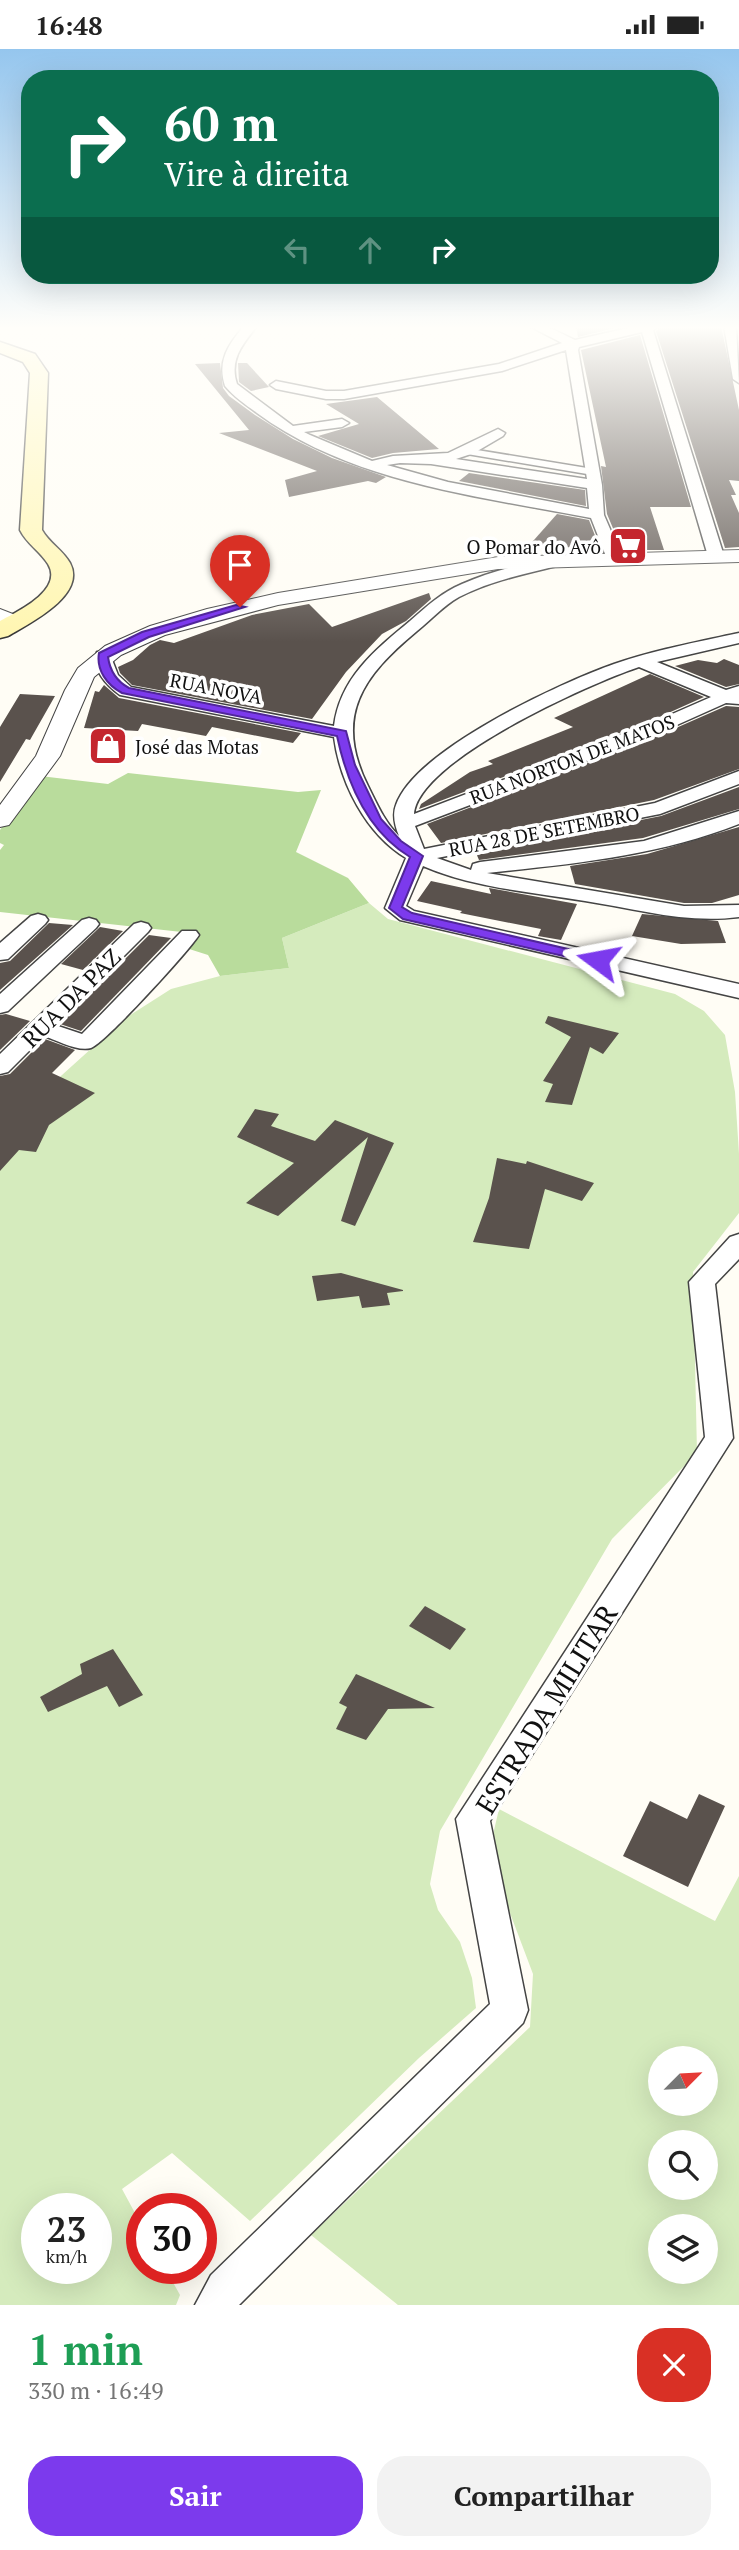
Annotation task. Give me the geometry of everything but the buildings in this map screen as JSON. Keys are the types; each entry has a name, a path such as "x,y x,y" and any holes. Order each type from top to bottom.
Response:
{"main road":[{"path":"5,622 48,600 61,584 62,576 58,563 40,545 31,530 36,431"}],"street":[{"path":"294,431 372,465 416,478 597,515"},
{"path":"586,431 597,515 615,559"},
{"path":"680,431 716,557"},
{"path":"433,460 465,451 498,433"},
{"path":"465,451 594,479"},
{"path":"372,465 398,457 594,479"},
{"path":"0,820 51,749 86,673 103,656 146,634 260,601 498,563 739,556"},
{"name":"RUA 28 DE SETEMBRO","path":"564,560 499,575 451,594 375,659 353,687 341,721 342,733 349,765 376,821 396,844 417,856 660,809 739,777"},
{"path":"739,638 620,668 556,695 462,748 411,788 405,805 404,824 417,856 452,871 672,910 725,913 739,911"},
{"name":"RUA NOVA","path":"103,656 105,670 117,686 126,691 342,733"},
{"path":"641,662 735,697"},
{"name":"RUA NORTON DE MATOS","path":"404,824 735,697"},
{"path":"452,871 637,850 678,840 739,817"},
{"path":"417,856 395,908 407,916 737,993"},
{"path":"0,954 38,920"},
{"path":"0,1006 89,924"},
{"name":"RUA DA PAZ","path":"0,1067 141,928"},
{"path":"40,1028 86,1042 117,1013 189,935"},
{"name":"ESTRADA MILITAR","path":"216,2305 225,2289 510,2010 473,1819 719,1438 702,1282 739,1244"}],"green space":[{"path":"128,773 298,792 321,790 296,852 348,878 369,903 282,938 289,968 220,976 208,955 186,948 200,934 0,912 0,850 4,845 0,843 0,830 40,776 108,784"},
{"path":"369,903 388,919 675,994 704,1011 725,1035 735,1092 739,1213 693,1272 697,1453 612,1539 440,1831 430,1884 438,1910 460,1942 472,1978 476,2008 419,2058 250,2221 172,2153 122,2189 126,2196 126,2284 174,2284 180,2295 176,2305 0,2305 0,1131 124,1019 171,989 220,976 289,968 282,938"},
{"path":"499,1809 715,1921 739,1876 739,2305 398,2305 311,2235 530,2027 533,1974 499,1884 491,1843"}],"place":[{"name":"O Pomar do Avô","path":"628,546"},
{"name":"José das Motas","path":"108,746"}],"route":[{"path":"240,607 146,634 103,656 105,670 117,686 126,691 342,733 349,765 376,821 396,844 417,856 395,908 407,916 598,960"}]}
